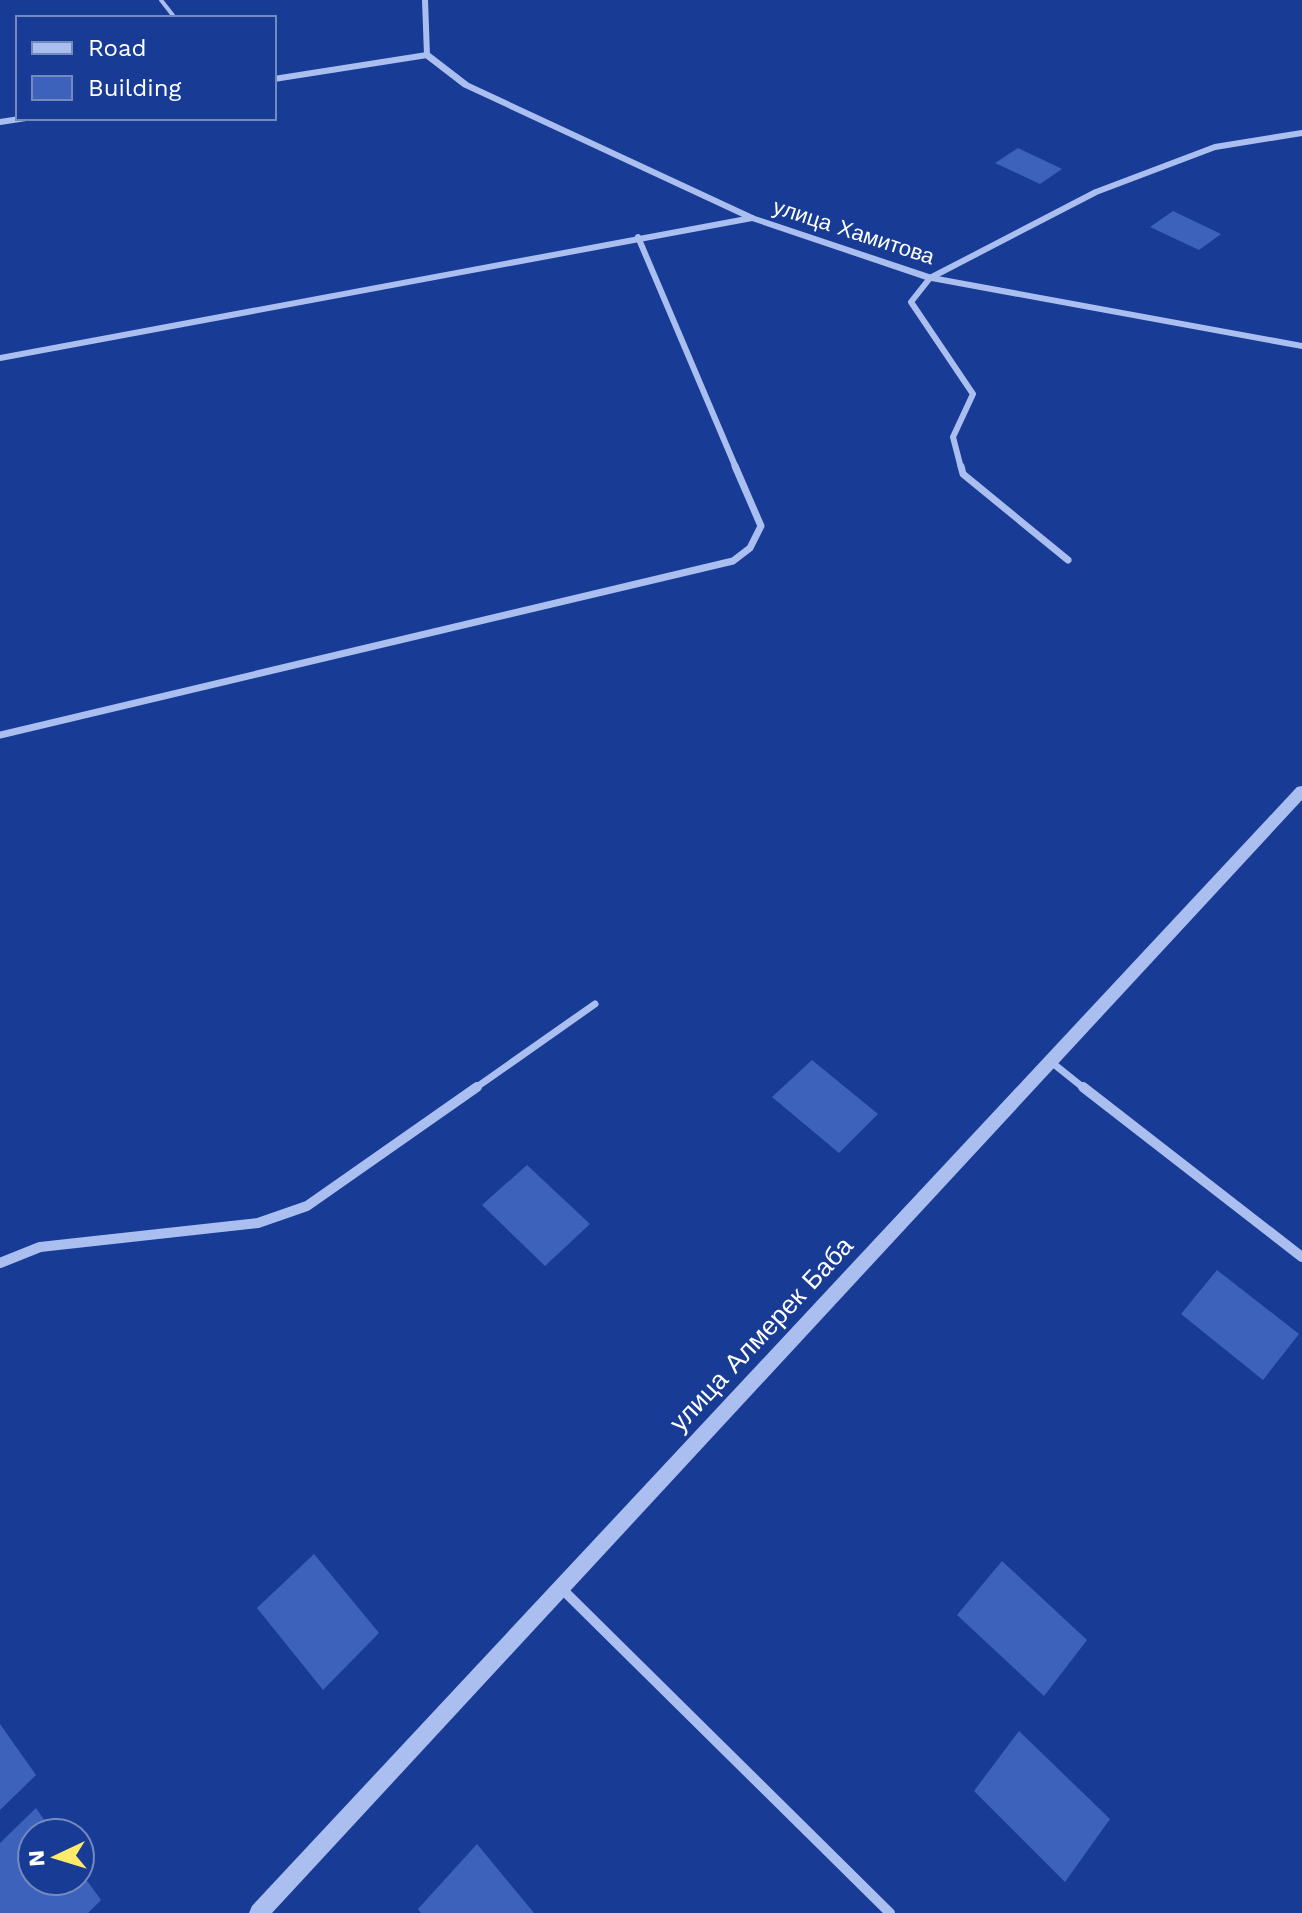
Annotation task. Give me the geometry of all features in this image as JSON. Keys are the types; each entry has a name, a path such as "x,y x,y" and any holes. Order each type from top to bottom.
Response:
{"street":[{"path":"276,79 427,55 425,0"},
{"name":"улица Хамитова","path":"427,55 466,85 752,218 930,278 1302,346"},
{"path":"1068,560 963,474 953,437 973,394 911,302 930,278 1096,192 1215,147 1302,133"},
{"path":"0,358 752,218"},
{"path":"0,735 733,561 750,548 761,526 638,237"},
{"name":"улица Алмерек Баба","path":"259,1913 1302,791"},
{"path":"0,1263 52,1245 258,1223 307,1206 595,1004"},
{"path":"1050,1061 1302,1257"},
{"path":"560,1587 890,1913"}],"lane":[{"path":"161,0 173,16"}],"building":[{"path":"1018,148 1062,169 1040,184 995,163"},
{"path":"1173,211 1221,234 1199,250 1150,227"},
{"path":"812,1060 878,1114 839,1153 772,1097"},
{"path":"527,1165 590,1224 545,1266 482,1205"},
{"path":"1217,1270 1299,1334 1263,1380 1181,1314"},
{"path":"314,1554 379,1633 323,1690 257,1608"},
{"path":"1002,1561 1087,1640 1044,1696 957,1615"},
{"path":"0,1724 36,1775 0,1810"},
{"path":"1019,1731 1110,1819 1065,1882 974,1791"},
{"path":"36,1808 42,1817 27,1817"},
{"path":"16,1827 16,1897 96,1897 96,1893 101,1900 88,1913 0,1913 0,1843"},
{"path":"477,1844 534,1913 421,1913 418,1909"}]}
